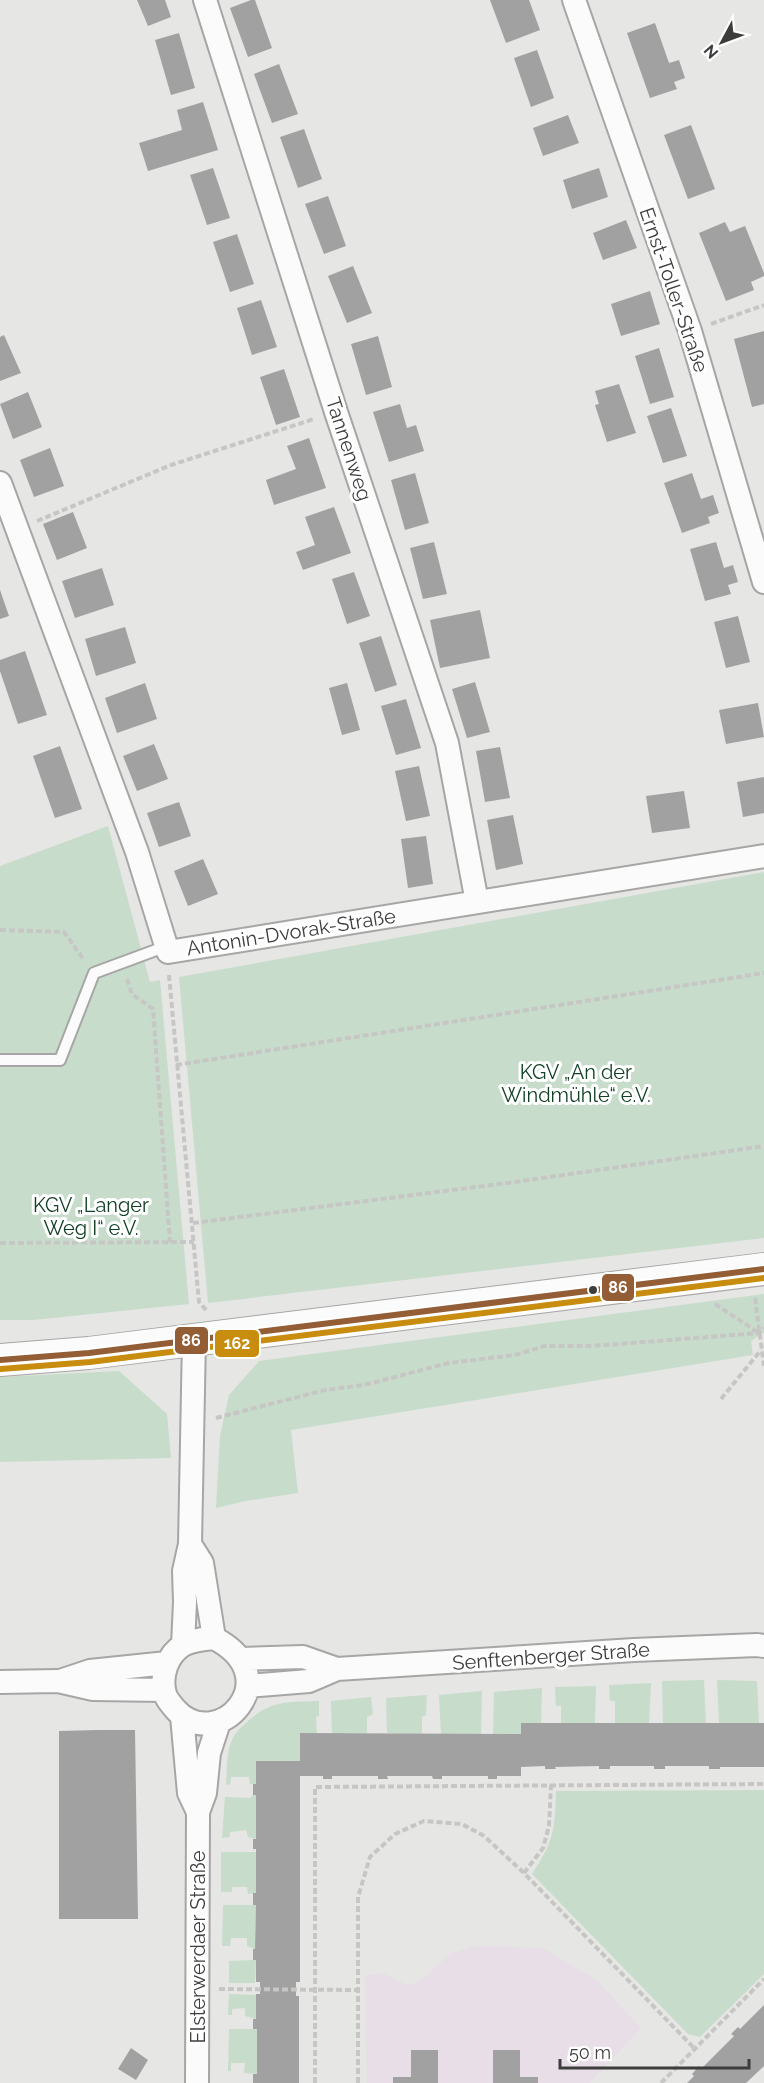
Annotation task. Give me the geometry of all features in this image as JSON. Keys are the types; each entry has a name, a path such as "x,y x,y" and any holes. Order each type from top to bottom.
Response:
{"main road":[{"path":"0,1360 89,1353 194,1339 759,1279"}],"street":[{"name":"Tannenweg","path":"205,0 336,412 447,743 477,902"},
{"name":"Ernst-Toller-Straße","path":"574,0 690,332 764,582"},
{"name":"Antonin-Dvorak-Straße","path":"0,483 136,852 167,949 764,856"},
{"path":"183,1646 184,1570 190,1544 194,1339"},
{"path":"190,1544 202,1563 214,1638"},
{"path":"214,1638 232,1648 242,1659 248,1686 245,1697 235,1712 219,1722 207,1724 191,1721 182,1716 167,1700 163,1677 167,1664 176,1651 194,1640 214,1638"},
{"name":"Senftenberger Straße","path":"248,1686 309,1681 337,1669 633,1650 764,1646"},
{"name":"Senftenberger Straße","path":"242,1659 303,1657 337,1669"},
{"path":"58,1681 90,1671 167,1664"},
{"path":"0,1682 58,1681 93,1689 164,1690"},
{"name":"Elsterwerdaer Straße","path":"182,1716 189,1793 198,1812"},
{"name":"Elsterwerdaer Straße","path":"197,2083 198,1812 205,1793 209,1753 219,1722"}],"lane":[{"path":"0,1060 60,1060 94,974 167,949"}],"path":[{"path":"690,332 764,305"},
{"path":"17,529 171,465 336,412"},
{"path":"0,930 64,932 94,974"},
{"path":"167,949 199,1302 207,1311 217,1310"},
{"path":"122,963 132,994 153,1009 170,1242"},
{"path":"176,1065 764,973"},
{"path":"192,1223 515,1182 764,1146"},
{"path":"0,1243 194,1242"},
{"path":"759,1279 759,1333 764,1366"},
{"path":"711,1301 759,1333"},
{"path":"213,1419 325,1390 364,1385 449,1363 515,1355 545,1346 592,1346 759,1333 764,1328"},
{"path":"721,1399 762,1349"},
{"path":"315,2083 315,1787 764,1784"},
{"path":"524,1873 543,1848 549,1826 551,1785"},
{"path":"358,2083 358,1897 370,1857 394,1834 424,1821 462,1824 484,1836 524,1873 695,2049"},
{"path":"661,2083 764,1979"},
{"path":"218,1989 358,1990"}],"shaded area":[{"path":"475,1946 544,1948 597,1981 641,2028 590,2083 367,2083 365,1976 383,1973 407,1985 419,1982 451,1953"}],"green space":[{"name":"KGV „Langer Weg I“ e.V.","path":"108,826 150,982 160,980 189,1304 33,1320 0,1320 0,866"},
{"name":"KGV „An der Windmühle“ e.V.","path":"764,872 764,1238 208,1303 179,977"},
{"path":"764,1294 764,1334 751,1341 753,1355 291,1430 298,1493 216,1508 220,1436 229,1395 259,1361"},
{"path":"119,1371 167,1414 171,1458 0,1462 0,1377"},
{"path":"704,1680 706,1723 663,1723 662,1681"},
{"path":"717,1680 757,1681 759,1723 719,1723"},
{"path":"651,1683 649,1723 615,1723 615,1701 610,1701 609,1685"},
{"path":"596,1686 595,1723 561,1723 561,1706 556,1706 555,1687"},
{"path":"542,1688 541,1723 521,1723 521,1734 493,1734 494,1692"},
{"path":"482,1691 481,1734 441,1734 439,1695"},
{"path":"427,1695 426,1715 422,1717 422,1734 387,1733 386,1698"},
{"path":"371,1697 373,1714 367,1717 367,1733 332,1734 331,1701"},
{"path":"319,1701 319,1716 316,1717 317,1734 300,1734 300,1761 256,1761 256,1784 250,1784 249,1777 231,1777 230,1785 226,1784 231,1743 236,1733 249,1720 273,1705"},
{"path":"764,1790 764,1974 700,2037 688,2034 532,1874 552,1834 556,1791"},
{"path":"256,1795 256,1839 248,1837 246,1830 230,1832 230,1837 222,1838 225,1797 250,1798"},
{"path":"221,1852 256,1852 256,1893 248,1894 247,1887 232,1887 232,1892 221,1892"},
{"path":"223,1905 256,1905 255,1949 247,1946 247,1938 231,1938 230,1946 222,1946"},
{"path":"256,1960 255,1983 229,1983 229,1961"},
{"path":"229,1994 256,1995 256,2019 245,2016 245,2008 232,2009 232,2015 228,2015"},
{"path":"229,2029 257,2029 257,2074 244,2073 245,2063 231,2063 231,2071 228,2071"}],"building":[{"path":"137,0 165,0 171,17 148,26"},
{"path":"255,0 272,48 248,57 230,8"},
{"path":"490,0 529,0 540,30 506,43"},
{"path":"655,23 669,63 679,60 685,78 674,82 677,89 650,98 627,33"},
{"path":"179,33 195,88 171,95 155,40"},
{"path":"537,50 554,98 531,107 514,58"},
{"path":"279,64 298,114 272,123 254,74"},
{"path":"203,102 218,150 148,171 139,143 182,130 177,110"},
{"path":"568,115 579,143 543,156 533,128"},
{"path":"691,125 715,189 688,199 664,135"},
{"path":"304,129 322,179 298,188 280,137"},
{"path":"213,168 230,218 207,225 190,175"},
{"path":"599,168 608,197 572,209 563,180"},
{"path":"328,196 346,246 324,254 305,204"},
{"path":"626,220 637,248 603,260 593,233"},
{"path":"725,222 730,232 745,226 764,273 764,276 751,282 754,290 726,301 699,233"},
{"path":"237,234 254,284 230,292 213,242"},
{"path":"353,266 372,313 347,323 328,276"},
{"path":"650,291 660,324 621,336 611,304"},
{"path":"261,300 277,347 252,355 237,308"},
{"path":"764,331 764,404 752,407 734,339"},
{"path":"4,335 21,373 0,381 0,337"},
{"path":"378,336 392,387 366,395 351,344"},
{"path":"659,348 674,397 650,404 635,356"},
{"path":"284,369 300,417 276,425 260,377"},
{"path":"619,384 636,433 607,442 595,405 599,404 595,391"},
{"path":"28,392 42,427 13,439 0,404"},
{"path":"400,404 407,428 416,425 424,451 389,462 373,412"},
{"path":"671,408 687,456 663,463 647,416"},
{"path":"309,438 326,488 274,505 266,480 296,469 287,446"},
{"path":"50,448 64,486 34,497 20,460"},
{"path":"415,473 429,523 405,530 391,480"},
{"path":"692,473 701,499 713,495 719,513 708,517 710,523 682,533 664,483"},
{"path":"334,507 351,553 303,570 296,552 315,545 305,517"},
{"path":"73,512 87,548 57,560 43,524"},
{"path":"434,542 447,594 423,599 410,548"},
{"path":"716,542 724,568 733,565 738,582 728,585 731,594 705,601 690,549"},
{"path":"102,568 114,605 75,618 62,581"},
{"path":"354,572 370,616 347,624 332,579"},
{"path":"0,590 9,616 0,619"},
{"path":"480,610 490,658 440,668 430,620"},
{"path":"738,616 750,662 726,668 714,622"},
{"path":"125,627 136,663 96,676 85,639"},
{"path":"381,636 397,685 375,692 359,643"},
{"path":"25,651 47,715 18,724 0,671 0,660"},
{"path":"475,682 490,732 467,738 452,689"},
{"path":"145,683 157,719 117,733 105,698"},
{"path":"347,683 360,730 342,735 329,688"},
{"path":"406,699 421,748 396,755 381,706"},
{"path":"758,703 764,737 726,744 719,710"},
{"path":"154,744 168,779 137,791 123,756"},
{"path":"60,746 82,809 55,818 33,756"},
{"path":"500,747 510,798 485,802 476,751"},
{"path":"419,766 430,816 406,821 395,771"},
{"path":"764,777 764,813 743,817 737,782"},
{"path":"684,791 690,828 652,833 646,796"},
{"path":"179,802 191,836 159,847 147,813"},
{"path":"513,815 523,864 496,870 487,820"},
{"path":"426,836 433,884 408,888 401,839"},
{"path":"203,859 218,894 188,906 174,871"},
{"path":"521,1723 764,1723 764,1767 709,1769 709,1766 665,1766 665,1769 654,1769 654,1766 610,1766 610,1769 599,1769 599,1766 545,1769 545,1766 521,1767 521,1776 497,1776 497,1779 488,1779 488,1776 442,1776 442,1779 433,1779 432,1776 387,1776 388,1779 378,1779 378,1776 332,1776 332,1779 323,1779 323,1776 300,1776 300,1982 296,1982 296,1996 299,1996 299,2083 253,2083 253,2074 257,2074 257,2029 253,2029 253,2019 256,2019 256,1994 260,1994 260,1982 256,1982 256,1960 253,1960 256,1905 253,1905 253,1893 256,1893 256,1849 253,1849 253,1839 256,1839 256,1795 253,1795 253,1784 256,1784 256,1761 300,1761 300,1733 521,1734"},
{"path":"135,1730 138,1919 59,1919 59,1731"},
{"path":"764,2005 764,2066 746,2083 687,2083 699,2066 701,2069 734,2036 731,2034 738,2027 740,2029"},
{"path":"131,2048 148,2060 136,2080 118,2069"},
{"path":"411,2050 438,2050 438,2083 393,2083 393,2077 411,2077"},
{"path":"493,2050 520,2050 520,2077 538,2077 538,2083 493,2083"}],"transit line":[{"name":"86","path":"0,1360 89,1353 764,1269"},
{"name":"162","path":"1,1369 90,1362 764,1278"}]}
